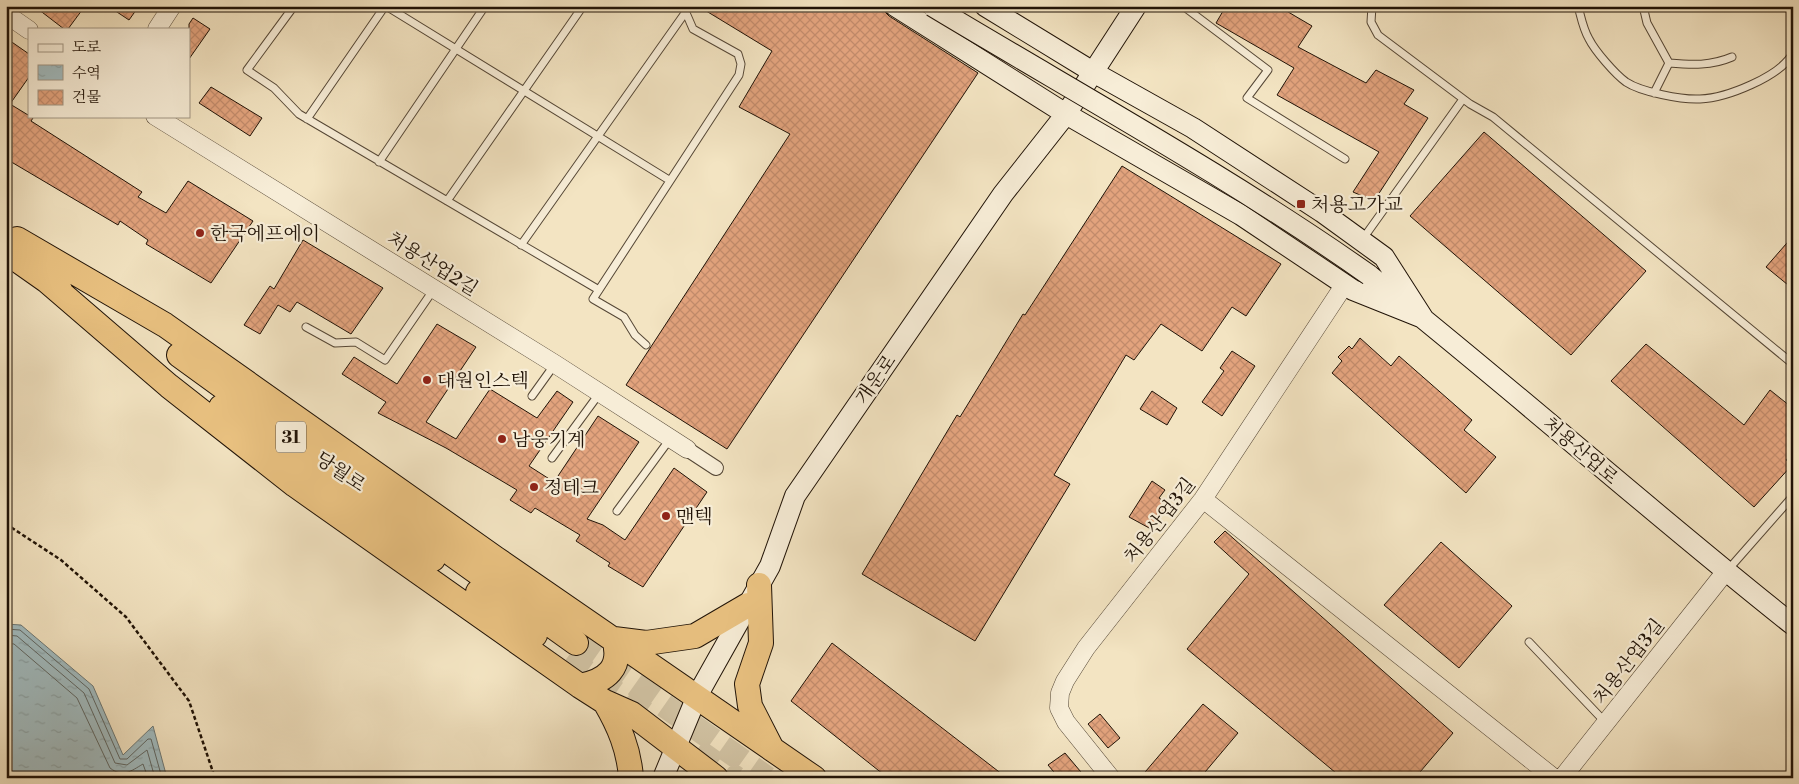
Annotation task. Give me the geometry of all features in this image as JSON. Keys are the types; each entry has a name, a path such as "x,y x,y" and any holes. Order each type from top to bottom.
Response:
{"highway":[{"path":"10,241 165,325 697,696 773,750 801,776"},
{"name":"당월로","path":"10,241 383,499 572,650 374,515 47,281 10,241"},
{"path":"47,281 170,386 295,485 580,686 605,702 632,714 716,778"},
{"path":"759,585 761,643 747,684 750,706 773,750"},
{"path":"614,639 646,643 695,636 748,605"},
{"path":"580,686 593,684 612,671 617,661 618,650 614,639"},
{"path":"605,702 625,744 631,778"}],"main road":[{"path":"895,6 1066,114 1240,215 1353,290 1423,318"},
{"name":"처용산업로","path":"932,6 1249,196 1321,241 1369,275 1793,625"},
{"path":"985,6 1093,72 1194,128 1362,240 1384,257 1423,318"},
{"name":"개운로","path":"663,778 674,745 697,696 770,566 795,496 1003,194 1066,114 1136,6"}],"street":[{"path":"157,28 172,6"},
{"path":"6,14 28,29"},
{"name":"처용산업2길","path":"158,118 555,364 687,449"},
{"name":"처용산업3길","path":"1111,778 1066,722 1060,708 1060,693 1086,648 1203,499 1345,284"},
{"path":"687,449 716,468"},
{"path":"1203,499 1554,778"},
{"name":"처용산업3길","path":"1562,778 1726,571"}],"lane":[{"path":"294,6 247,70 274,88 299,114 599,290"},
{"path":"307,119 385,6 669,180"},
{"path":"379,162 485,6"},
{"path":"447,201 583,6"},
{"path":"1182,6 1268,70 1247,98 1345,160"},
{"path":"1372,6 1371,22 1378,35 1463,99 1493,117 1793,364"},
{"path":"1578,6 1588,38 1599,52 1626,82 1654,93 1700,99 1749,87 1789,60 1793,53"},
{"path":"1643,6 1647,23 1669,63"},
{"path":"521,244 684,10 693,29 738,54 741,64 739,75 593,299 624,317 635,335 646,345"},
{"path":"1669,63 1693,66 1719,62 1732,57"},
{"path":"1654,93 1669,63"},
{"path":"1362,240 1463,99"},
{"path":"306,327 335,343 356,342 385,360 434,289"},
{"path":"532,396 555,364"},
{"path":"552,458 600,393"},
{"path":"617,510 670,438"},
{"path":"1726,571 1793,496"},
{"path":"1529,642 1606,723"}],"path":[{"path":"6,524 61,560 126,618 189,701 215,778"}],"water":[{"path":"6,624 21,625 93,686 123,755 153,726 167,778 6,778"}],"building":[{"path":"34,6 85,6 69,28 63,28"},
{"path":"108,6 139,6 129,20"},
{"path":"698,6 879,6 889,16 978,73 727,449 626,385 790,134 739,107 772,51"},
{"path":"1226,6 1278,6 1312,26 1298,47 1366,83 1376,70 1414,90 1404,104 1428,118 1374,201 1353,192 1379,152 1277,95 1294,68 1216,23"},
{"path":"193,18 210,29 190,58 190,28 189,24"},
{"path":"6,38 28,53 28,78 10,104 28,115 28,118 33,118 31,121 142,192 138,197 166,213 188,181 253,221 211,283 146,244 148,240 120,221 118,225 8,160 12,154 6,151"},
{"path":"211,87 262,118 250,136 199,103"},
{"path":"1484,132 1646,271 1571,355 1410,216"},
{"path":"1122,166 1281,264 1246,316 1232,307 1202,351 1161,324 1134,360 1126,355 1054,475 1070,484 975,641 862,574 957,415 960,417 1023,314 1025,315"},
{"path":"1793,236 1793,289 1766,267"},
{"path":"303,240 383,288 351,334 297,302 290,312 278,305 260,334 244,325 270,286 274,289"},
{"path":"437,324 476,347 426,422 456,439 490,389 537,418 557,391 573,402 529,466 554,482 598,416 639,442 587,519 603,525 625,540 674,468 707,492 643,587 608,566 610,563 576,541 580,535 535,508 531,513 510,500 517,490 446,448 378,413 386,402 342,374 354,357 397,384"},
{"path":"1360,338 1391,366 1399,356 1472,420 1464,430 1496,457 1466,493 1332,373 1342,361 1338,357 1349,346 1352,349"},
{"path":"1646,344 1744,425 1770,390 1790,406 1793,452 1786,460 1792,465 1754,507 1611,381"},
{"path":"1232,351 1255,366 1222,416 1202,402 1224,371 1220,368"},
{"path":"1152,391 1177,408 1167,425 1140,409"},
{"path":"1152,481 1165,490 1159,498 1168,504 1151,529 1129,517"},
{"path":"1225,531 1453,733 1415,778 1342,778 1187,649 1249,574 1214,542"},
{"path":"1441,542 1512,606 1459,668 1384,605"},
{"path":"832,643 1007,778 888,778 791,701"},
{"path":"1203,704 1238,733 1200,778 1140,778"},
{"path":"1100,714 1120,738 1108,748 1088,724"},
{"path":"1065,753 1086,778 1059,778 1048,765"}],"tunnel":[{"path":"576,643 767,778"},
{"path":"567,658 645,713"},
{"path":"697,750 736,778"}],"place":[{"name":"처용고가교","path":"1301,204"},
{"name":"한국에프에이","path":"200,233"},
{"name":"대원인스텍","path":"427,380"},
{"name":"남웅기계","path":"502,439"},
{"name":"정테크","path":"534,487"},
{"name":"맨텍","path":"666,516"}]}
